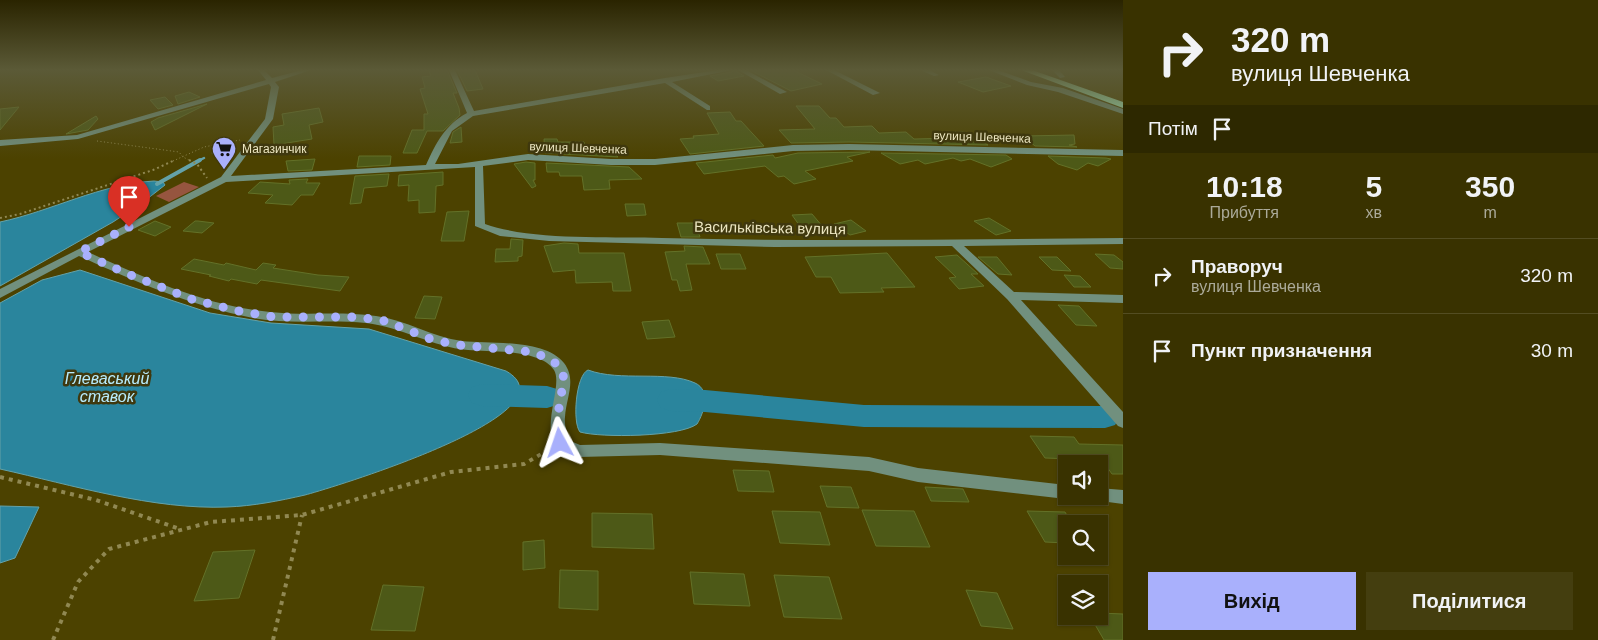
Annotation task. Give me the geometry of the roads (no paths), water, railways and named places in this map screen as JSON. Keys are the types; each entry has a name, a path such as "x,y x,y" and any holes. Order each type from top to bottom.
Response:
{"highway":[{"path":"1109,100 1123,105"}],"street":[{"path":"0,143 24,142 86,134 201,100"},
{"path":"224,180 270,119 273,100"},
{"path":"465,100 471,114"},
{"path":"429,167 446,130 461,119 471,114 552,100"},
{"path":"695,100 707,108"},
{"path":"1088,100 1123,112"},
{"name":"вулиця Шевченка","path":"0,294 79,252 224,180 479,165 528,157 611,162 655,162 784,149 849,147 1123,153"},
{"name":"Васильківська вулиця","path":"479,165 480,226 500,232 548,238 775,244 1123,241"},
{"path":"955,243 1011,296 1123,422"},
{"path":"79,252 194,300 239,311 274,317 357,317 385,321 433,340 458,345 532,352 550,359 559,366 564,378 557,420 561,436 560,443 579,451 660,449 869,464 918,475 1058,491"},
{"path":"1011,296 1123,299"},
{"path":"1108,496 1123,498"}],"water":[{"path":"163,182 165,185 113,222 0,286 0,222 95,192 134,183"},
{"name":"Глеваський ставок","path":"80,270 210,313 271,323 369,329 506,371 520,388 509,407 481,427 442,446 357,479 305,495 266,503 227,507 170,505 84,489 0,469 0,303 42,280"},
{"path":"588,370 614,375 671,377 695,383 700,386 705,396 702,414 697,424 674,432 622,436 580,432 576,419 576,399 581,380"},
{"path":"0,506 39,507 15,558 0,563"}],"waterway":[{"path":"213,153 223,148"},
{"path":"200,160 204,158"},
{"path":"157,184 200,160"},
{"path":"482,395 547,397"},
{"path":"671,400 705,401 864,416 1105,417"}],"place":[{"name":"Магазинчик","path":"224,170"}]}
